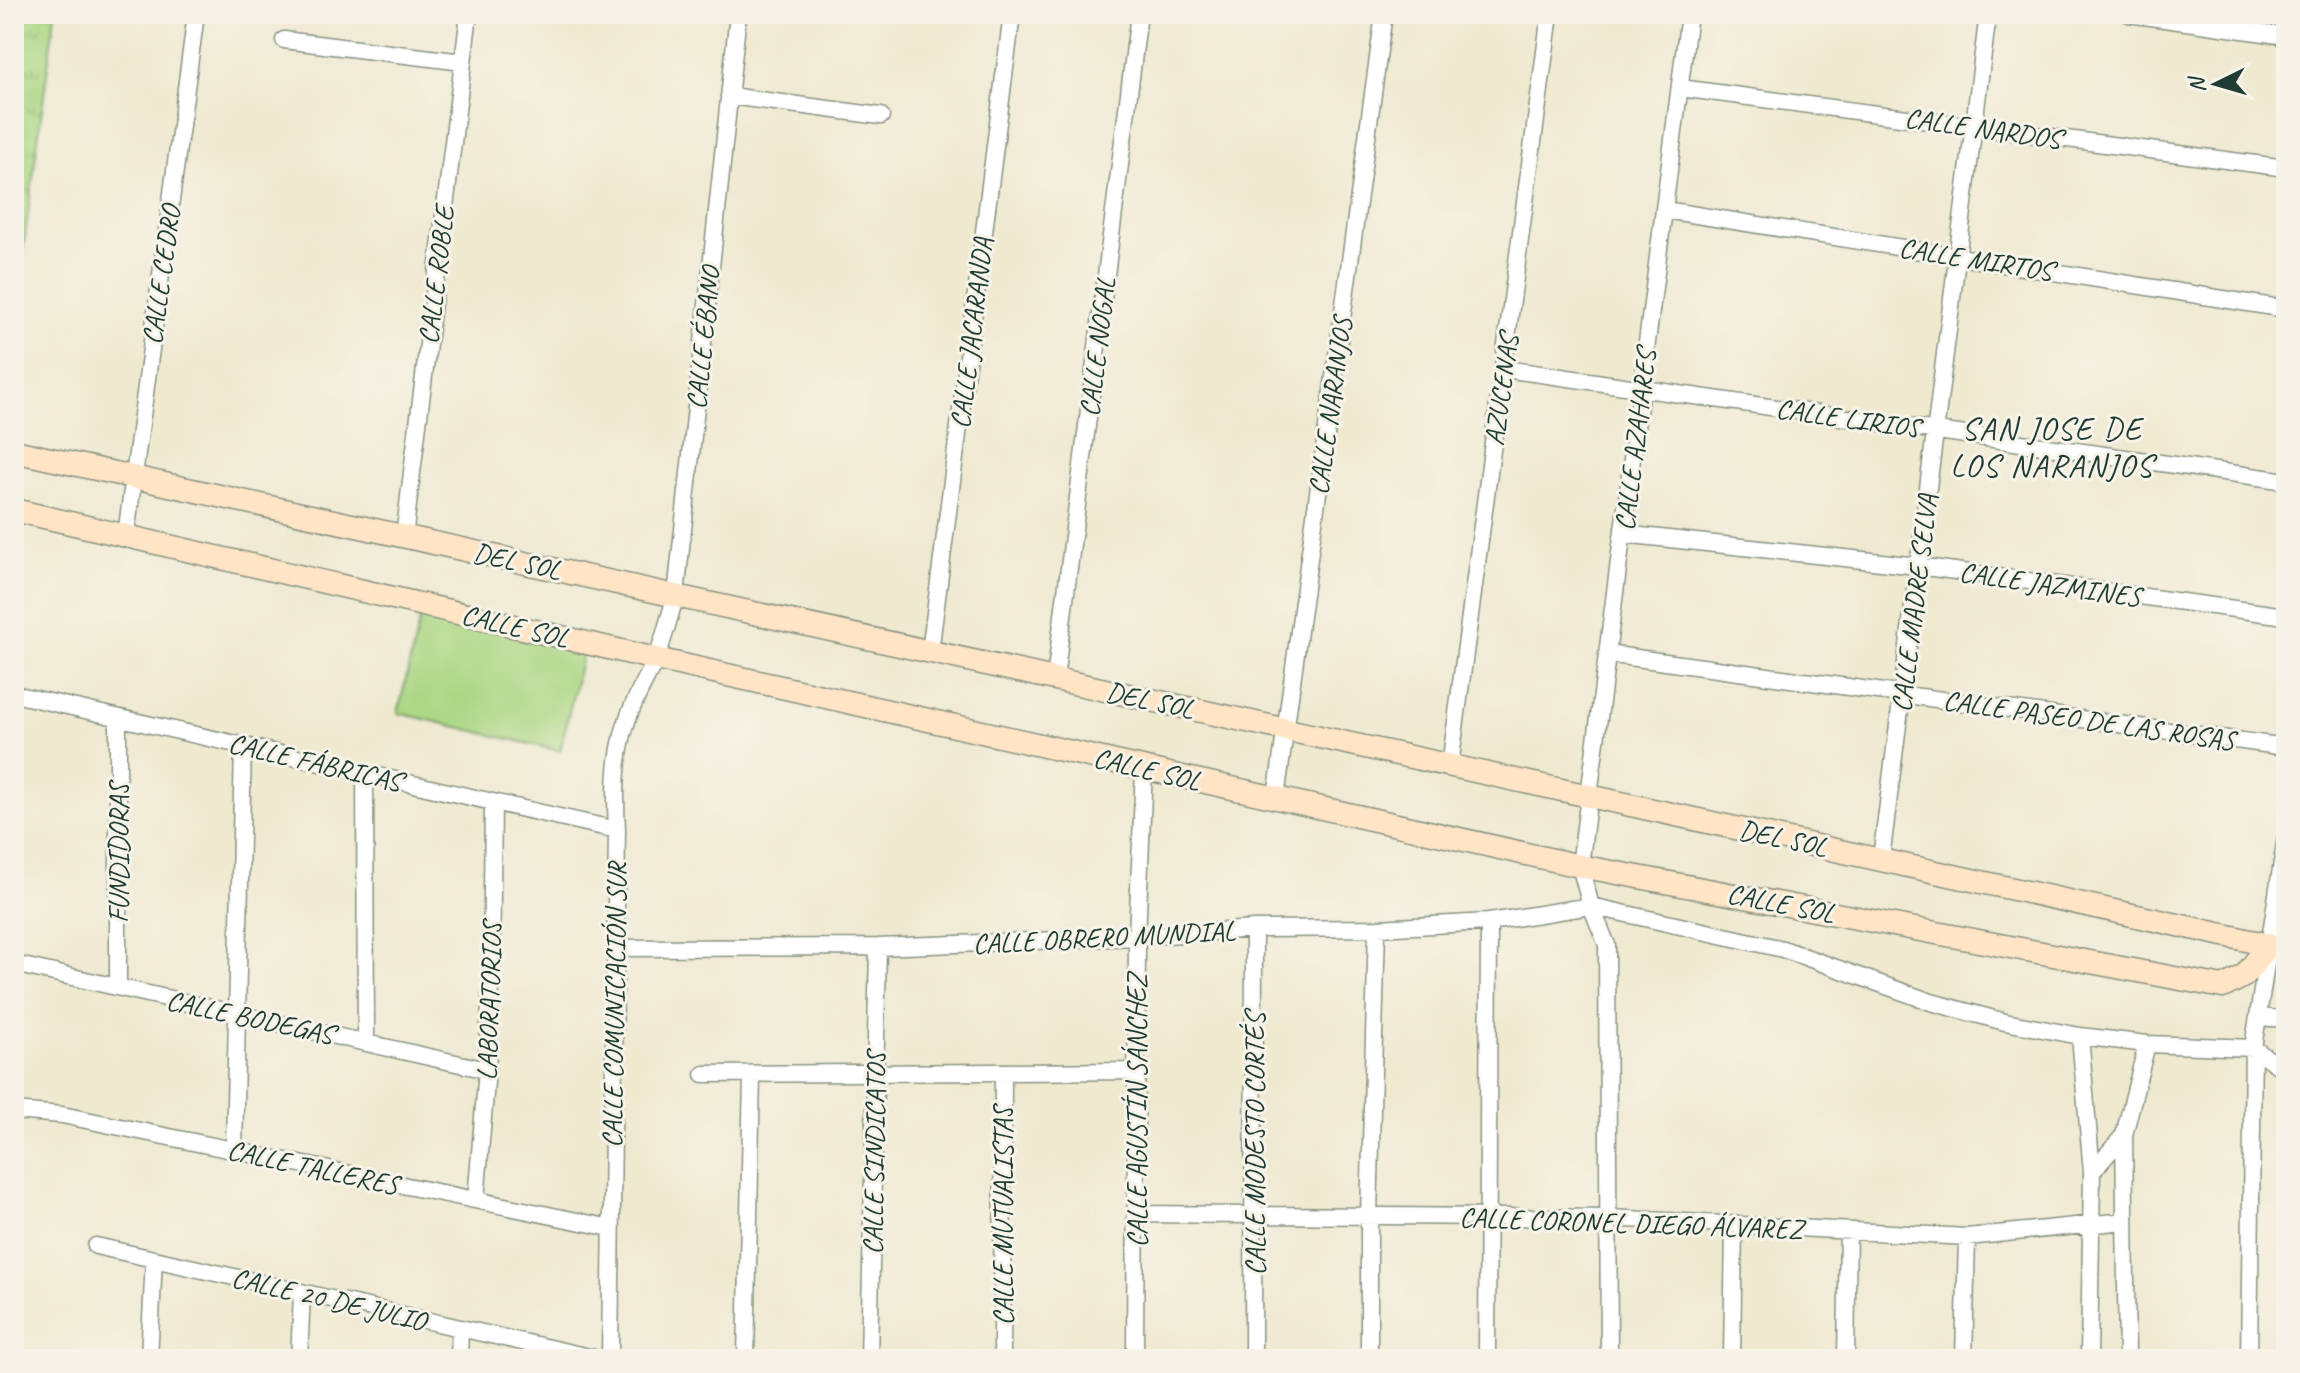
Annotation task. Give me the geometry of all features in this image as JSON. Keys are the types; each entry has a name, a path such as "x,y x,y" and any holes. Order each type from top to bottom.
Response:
{"street":[{"name":"CALLE CEDRO","path":"126,535 196,14"},
{"name":"CALLE ROBLE","path":"404,537 469,14"},
{"name":"CALLE ÉBANO","path":"656,659 676,595 738,14"},
{"name":"CALLE JACARANDA","path":"930,652 1012,14"},
{"name":"CALLE NOGAL","path":"1055,679 1139,14"},
{"name":"CALLE NARANJOS","path":"1276,798 1384,14"},
{"name":"AZUCENAS","path":"1450,766 1550,14"},
{"name":"CALLE AZAHARES","path":"1580,866 1689,14"},
{"name":"CALLE MADRE SELVA","path":"1881,859 1988,14"},
{"path":"2129,14 2286,36"},
{"path":"284,40 463,62"},
{"name":"CALLE NARDOS","path":"1680,88 2286,168"},
{"path":"729,96 881,116"},
{"name":"CALLE MIRTOS","path":"1665,210 2286,309"},
{"name":"CALLE LIRIOS","path":"1505,369 2286,481"},
{"name":"DEL SOL","path":"14,451 2278,947"},
{"name":"CALLE SOL","path":"14,510 656,659 1580,866 2223,987 2244,976 2278,947"},
{"name":"CALLE JAZMINES","path":"1623,534 1918,566 2286,616"},
{"name":"CALLE PASEO DE LAS ROSAS","path":"1607,654 2286,747"},
{"name":"CALLE COMUNICACIÓN SUR","path":"610,1359 615,794 623,735 639,690 656,659"},
{"name":"CALLE FÁBRICAS","path":"14,694 617,830"},
{"name":"FUNDIDORAS","path":"118,718 118,987"},
{"path":"234,1150 243,746"},
{"name":"CALLE AGUSTÍN SÁNCHEZ","path":"1135,1359 1137,937 1144,768"},
{"path":"365,773 366,1042"},
{"name":"LABORATORIOS","path":"476,1200 491,982 493,802"},
{"path":"2249,1359 2253,1048 2258,1017 2278,947 2286,837"},
{"path":"1580,866 1591,906 1607,945 1609,1359"},
{"path":"1591,906 1783,949 1931,1002 2005,1022 2147,1044 2253,1048 2286,1071"},
{"name":"CALLE OBRERO MUNDIAL","path":"615,948 878,947 1254,929 1377,928 1489,922 1591,906"},
{"path":"1487,1359 1489,922"},
{"path":"1369,1359 1369,1216 1377,928"},
{"name":"CALLE MODESTO CORTÉS","path":"1253,1359 1254,929"},
{"name":"CALLE SINDICATOS","path":"869,1359 878,947"},
{"name":"CALLE BODEGAS","path":"14,964 487,1070"},
{"path":"2258,1017 2286,1019"},
{"path":"2080,1036 2092,1172 2089,1359"},
{"path":"2127,1359 2124,1135 2147,1044"},
{"name":"CALLE MUTUALISTAS","path":"704,1074 1137,1071"},
{"name":"CALLE MUTUALISTAS","path":"1002,1359 1003,1072"},
{"path":"746,1359 752,1074"},
{"name":"CALLE TALLERES","path":"14,1111 62,1115 611,1228"},
{"path":"2092,1172 2124,1135"},
{"name":"CALLE CORONEL DIEGO ÁLVAREZ","path":"1136,1214 1609,1218 1967,1237 2125,1221"},
{"path":"1732,1359 1734,1225"},
{"path":"1846,1359 1848,1231"},
{"path":"1964,1359 1967,1237"},
{"name":"CALLE 20 DE JULIO","path":"96,1246 598,1359"},
{"path":"149,1359 154,1259"},
{"path":"299,1359 302,1293"},
{"path":"459,1359 460,1328"}],"green space":[{"path":"14,14 55,14 14,318"},
{"path":"422,610 584,648 560,751 398,713"}],"district":[{"name":"SAN JOSE DE LOS NARANJOS","path":"2052,446"}]}
